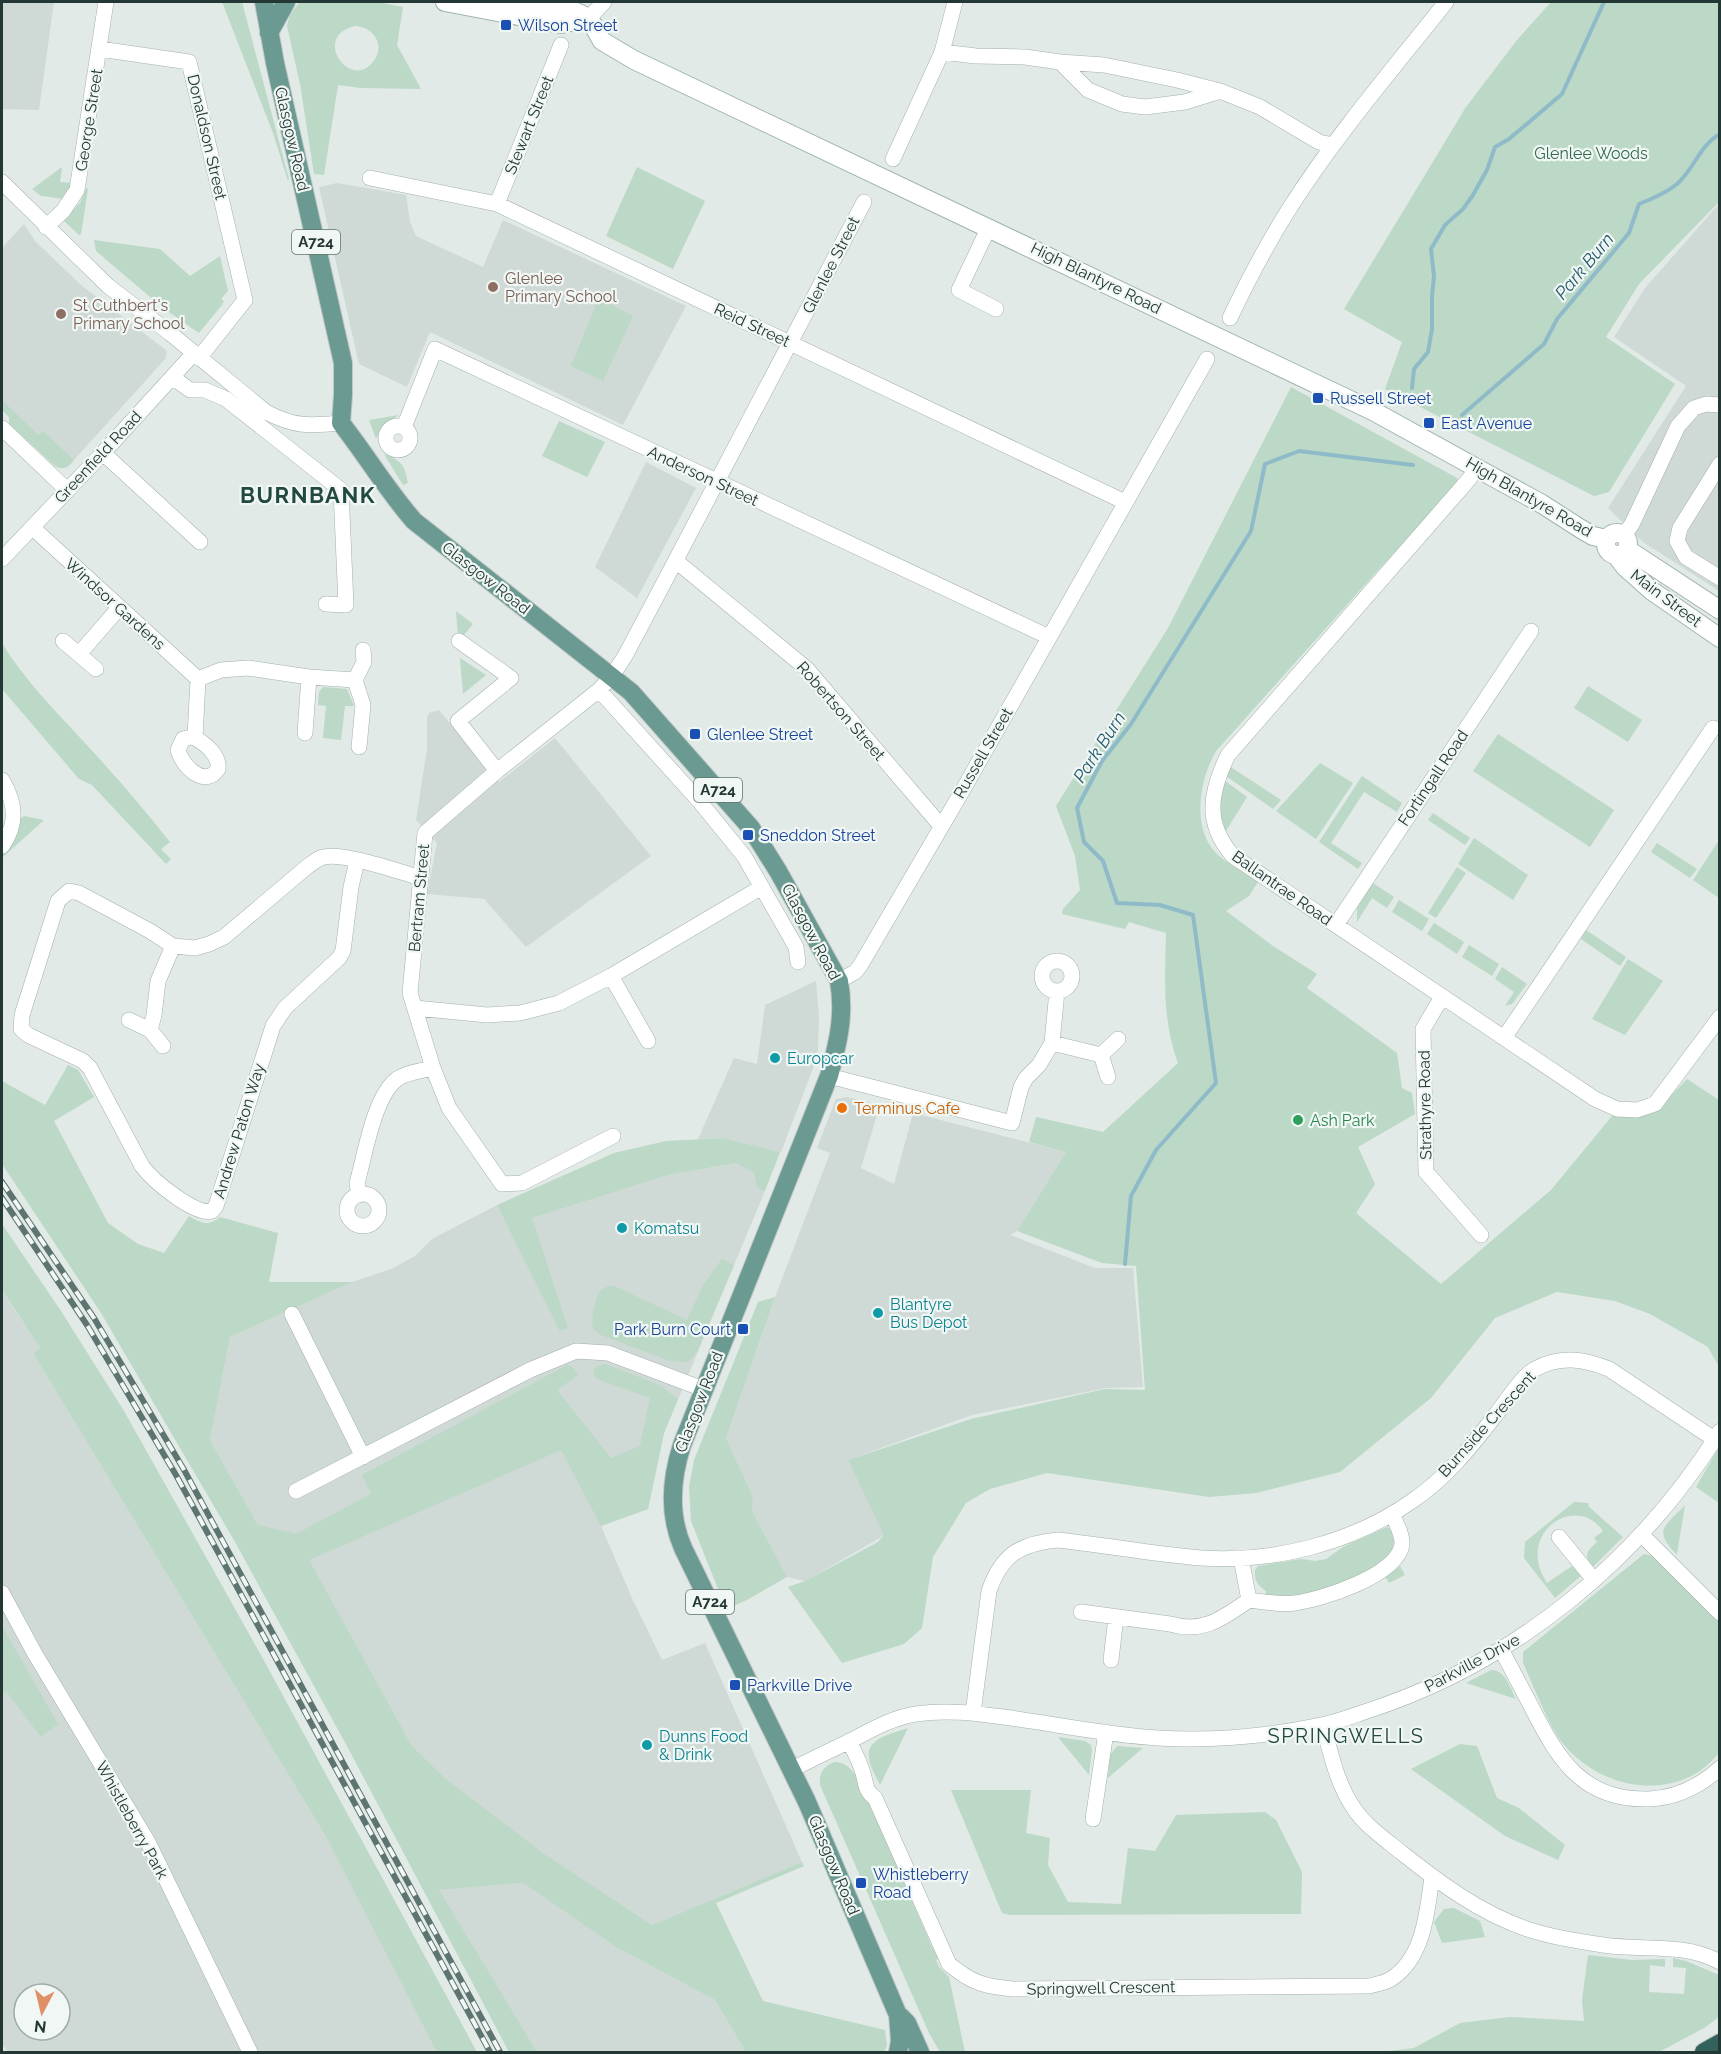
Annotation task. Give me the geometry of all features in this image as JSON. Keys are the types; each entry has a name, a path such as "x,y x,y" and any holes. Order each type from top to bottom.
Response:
{"highway":[{"path":"1704,2052 1719,2043"}],"main road":[{"name":"Glasgow Road","path":"252,2 269,33"},
{"name":"Glasgow Road","path":"264,2 343,363 344,395 341,423 414,521 631,692 750,828 778,871 839,981 843,1001 842,1020 829,1076 703,1389 676,1464 672,1498 675,1524 683,1548 821,1834 898,2015"},
{"path":"269,33 286,2"},
{"path":"445,2 561,24 590,18"},
{"path":"505,2 545,8 563,6 590,18"},
{"name":"High Blantyre Road","path":"590,18 602,41 621,53 1373,411 1542,504 1581,530 1618,544"},
{"name":"Main Street","path":"1618,544 1719,610"},
{"name":"Main Street","path":"1618,544 1625,567 1652,591 1719,638"},
{"name":"A724","path":"898,2015 898,2052"},
{"name":"A724","path":"898,2015 907,2023 920,2052"}],"street":[{"name":"George Street","path":"46,227 63,211 78,190 106,2"},
{"path":"590,18 604,2"},
{"path":"893,159 942,52 955,2"},
{"path":"1230,318 1250,276 1291,206 1333,145 1446,2"},
{"name":"Stewart Street","path":"497,204 561,45"},
{"name":"Donaldson Street","path":"100,49 189,62 245,300"},
{"path":"942,52 1104,65 1177,80 1220,91 1260,107 1319,142 1333,145"},
{"path":"1060,62 1088,90 1122,104 1145,107 1185,102 1220,91"},
{"name":"Reid Street","path":"370,178 497,204 1125,502"},
{"path":"2,182 108,286 266,412 296,425 341,423"},
{"name":"Glenlee Street","path":"612,676 676,561 864,202"},
{"path":"989,227 959,290 996,309"},
{"name":"Greenfield Road","path":"2,559 172,377 197,355 245,300"},
{"name":"Anderson Street","path":"404,427 435,349 1049,637"},
{"name":"Russell Street","path":"839,981 855,972 860,966 1207,359"},
{"path":"172,377 190,390 205,390 226,399 341,490 346,605 326,604"},
{"path":"1618,544 1632,524 1678,426 1694,408 1706,404 1719,405"},
{"path":"2,428 67,490"},
{"path":"103,453 200,542"},
{"path":"1719,464 1680,528 1677,542 1686,557 1719,578"},
{"name":"Ballantrae Road","path":"1478,468 1227,755 1216,780 1212,811 1221,842 1233,856 1442,997 1595,1099 1617,1109 1637,1110 1655,1104 1719,1017"},
{"name":"Windsor Gardens","path":"33,528 198,679"},
{"name":"Robertson Street","path":"676,561 807,669 941,826"},
{"path":"79,654 119,608"},
{"name":"Fortingall Road","path":"1336,925 1531,631"},
{"path":"63,641 96,669"},
{"path":"459,641 511,678 458,721 497,771"},
{"path":"359,747 363,705 355,680 364,662 363,650"},
{"path":"195,738 198,679 221,670 248,668 309,677 355,680"},
{"name":"Bertram Street","path":"612,676 599,690 497,771 426,833 410,993 432,1068 449,1108 501,1184 522,1183 613,1136"},
{"path":"305,733 309,677"},
{"path":"599,690 700,802 744,856 796,947 798,962"},
{"path":"1504,1038 1713,728"},
{"path":"2,780 10,794 14,819 2,846"},
{"path":"150,1030 158,981 173,946 195,948 224,937 315,861 335,856 421,878"},
{"name":"Andrew Paton Way","path":"173,946 140,925 79,893 69,891 58,901 21,1022 21,1029 28,1035 82,1061 90,1068 142,1167 150,1177 201,1212 207,1213 216,1206 273,1026 285,1008 339,958 343,951 351,887 357,861"},
{"path":"415,1008 487,1015 520,1013 559,1003 611,976 762,887"},
{"path":"611,976 648,1041"},
{"path":"829,1076 1012,1123 1021,1087 1026,1078 1039,1065 1052,1043 1057,992"},
{"name":"Strathyre Road","path":"1442,997 1423,1029 1426,1172 1480,1235"},
{"path":"129,1020 150,1030 163,1046"},
{"path":"1101,1055 1118,1040"},
{"path":"1052,1043 1101,1055"},
{"path":"1101,1055 1108,1077"},
{"path":"359,1194 357,1183 382,1097 397,1080 408,1074 432,1068"},
{"path":"292,1314 363,1456"},
{"path":"296,1491 530,1370 576,1351 608,1353 703,1389"},
{"name":"Burnside Crescent","path":"973,1713 989,1591 995,1574 1004,1561 1017,1549 1036,1542 1057,1540 1202,1558 1241,1558 1278,1554 1315,1546 1351,1533 1392,1514 1415,1499 1442,1477 1469,1449 1516,1388 1533,1370 1555,1361 1575,1359 1609,1369 1717,1435"},
{"name":"Parkville Drive","path":"791,1770 890,1721 915,1714 973,1713 1158,1738 1201,1738 1243,1736 1323,1725 1393,1702 1447,1680 1501,1649 1532,1630 1594,1580 1642,1535 1675,1497 1717,1435"},
{"path":"1081,1612 1170,1624 1184,1628 1204,1626 1227,1615 1249,1600 1293,1603 1338,1593 1376,1574 1388,1564 1401,1546 1402,1538 1392,1514"},
{"path":"1642,1535 1719,1612"},
{"path":"1559,1537 1594,1580"},
{"path":"1241,1558 1249,1600"},
{"name":"Whistleberry Park","path":"2,1593 35,1654 148,1842 249,2052"},
{"path":"1111,1660 1116,1617"},
{"path":"1501,1649 1550,1745 1564,1764 1599,1790 1641,1799 1661,1798 1686,1791 1708,1779 1719,1768"},
{"path":"1323,1725 1337,1776 1355,1811 1369,1826 1432,1877 1475,1905 1527,1929 1562,1939 1609,1946 1683,1949 1698,1952 1719,1962"},
{"path":"1093,1819 1106,1732"},
{"name":"Springwell Crescent","path":"849,1741 864,1774 864,1783 869,1794 875,1798 949,1964 967,1979 988,1987 1012,1989 1369,1986 1390,1980 1406,1967 1415,1952 1423,1929 1432,1877"}],"shaded area":[{"path":"2,2 54,2 39,110 2,109"},
{"name":"Glenlee Primary School","path":"337,183 406,195 410,222 416,236 483,267 503,220 686,306 623,425 430,332 407,387 359,364 319,187"},
{"path":"1719,204 1719,591 1643,542 1608,508 1686,386 1614,337 1645,288"},
{"name":"St Cuthbert's Primary School","path":"24,224 35,241 81,285 167,351 166,358 74,460 43,432 39,435 2,400 2,248"},
{"path":"646,462 696,488 637,598 595,567"},
{"path":"439,710 499,782 555,738 651,856 526,947 484,899 427,894 437,843 416,820 427,749 427,718 429,713"},
{"path":"816,981 819,1018 818,1049 781,1152 723,1138 698,1139 734,1058 757,1064 765,1005"},
{"path":"847,1097 880,1105 861,1168 894,1184 913,1113 1066,1152 1017,1231 1010,1235 1095,1268 1133,1268 1143,1387 1106,1388 972,1415 848,1460 885,1535 805,1581 787,1577 752,1511 753,1497 726,1438 775,1297 830,1153 817,1148 836,1099"},
{"path":"736,1163 754,1173 757,1188 765,1191 664,1433 648,1509 601,1526 662,1660 705,1643 802,1862 652,1925 543,1854 445,1778 412,1746 308,1559 258,1525 210,1440 230,1337 352,1282 391,1269 415,1256 432,1239 497,1205 508,1227 668,1175"},
{"path":"2,1291 40,1348 33,1353 325,1835 438,2052 8,2052 2,2044"},
{"path":"523,1883 616,1947 715,2000 746,2052 537,2052 438,1890"}],"green space":[{"path":"222,2 242,2 288,181 273,133"},
{"path":"300,2 377,2 403,7 397,45 421,89 360,88 338,85 324,175 314,174 300,84 287,26 290,14","holes":["356,26 362,27 375,37 378,42 378,53 366,68 356,70 346,67 339,59 335,50 336,40 342,31"]},
{"name":"Glenlee Woods","path":"1551,2 1719,2 1719,202 1639,284 1606,337 1675,384 1609,492 1594,496 1385,389 1402,342 1344,309 1466,107 1517,40"},
{"path":"62,167 60,182 72,183 64,199 41,196 32,189"},
{"path":"637,167 705,201 673,269 606,236"},
{"path":"86,188 88,189 79,235 63,220 80,203"},
{"path":"94,240 160,249 190,276 220,256 228,291 221,299 224,301 199,333 163,308 96,251"},
{"path":"599,298 633,316 603,381 571,366"},
{"path":"1291,387 1457,478 1458,485 1379,569 1217,750 1206,773 1201,801 1203,829 1207,841 1219,856 1258,882 1249,896 1226,911 1273,946 1317,974 1307,988 1397,1053 1402,1088 1412,1093 1415,1114 1358,1147 1375,1184 1356,1213 1441,1284 1551,1190 1612,1116 1658,1109 1687,1079 1719,1100 1719,1367 1708,1347 1650,1314 1615,1301 1557,1292 1495,1318 1431,1398 1340,1472 1256,1493 1209,1497 1047,1473 990,1489 966,1503 933,1557 922,1628 904,1644 842,1663 788,1587 805,1581 878,1542 884,1535 848,1460 971,1419 1105,1389 1145,1390 1136,1266 1102,1263 1017,1231 1066,1152 1029,1142 1036,1117 1103,1132 1178,1063 1167,1015 1166,933 1129,922 1125,929 1062,914 1063,909 1080,890 1075,856 1056,806 1168,628"},
{"path":"2,400 39,435 43,431 74,460 70,465 66,468 55,466 9,424 9,417 2,410"},
{"path":"399,415 382,427 376,439 369,420"},
{"path":"559,421 605,442 587,477 542,456"},
{"path":"384,454 401,464 408,483 403,485"},
{"path":"456,611 473,624 464,635 458,636"},
{"path":"2,643 25,676 122,784 170,842 161,849 171,859 166,864 92,785 79,779 2,689"},
{"path":"460,658 486,675 463,694"},
{"path":"1588,686 1642,720 1628,742 1574,708"},
{"path":"323,687 347,689 354,706 345,706 341,740 323,738 326,706 318,705 319,692"},
{"path":"1498,734 1614,810 1590,847 1473,771"},
{"path":"1320,763 1353,783 1316,839 1276,811"},
{"path":"1229,766 1281,800 1273,809 1223,774"},
{"path":"1362,776 1402,803 1397,812 1364,792 1331,843 1362,863 1358,869 1319,842"},
{"path":"1220,777 1247,797 1224,834 1220,829"},
{"path":"1433,813 1470,838 1465,845 1428,820"},
{"path":"24,816 44,820 2,858 15,837 21,818"},
{"path":"1474,838 1528,875 1513,900 1458,864"},
{"path":"1719,840 1719,898 1693,880"},
{"path":"1657,843 1697,869 1690,878 1651,852"},
{"path":"1457,867 1466,873 1436,918 1428,913"},
{"path":"1373,883 1394,897 1387,908 1372,898 1357,922 1357,908"},
{"path":"1399,900 1429,919 1422,931 1392,912"},
{"path":"1434,923 1464,942 1457,954 1427,934"},
{"path":"1586,930 1626,957 1620,966 1581,939"},
{"path":"1469,945 1499,964 1492,976 1462,957"},
{"path":"1628,959 1663,981 1625,1035 1592,1019"},
{"path":"1502,967 1527,984 1512,1004 1505,1006 1514,992 1495,979"},
{"path":"68,1065 78,1070 94,1097 54,1121 108,1223 138,1244 164,1253 189,1216 204,1223 212,1222 220,1217 278,1233 269,1282 352,1282 230,1337 210,1440 258,1525 296,1534 371,1494 362,1475 567,1365 571,1366 578,1375 557,1390 611,1458 640,1446 650,1398 600,1380 595,1377 593,1370 605,1364 660,1385 678,1399 664,1433 648,1509 601,1526 561,1450 309,1560 412,1746 445,1778 544,1854 652,1925 802,1862 804,1866 716,1903 763,2001 885,2030 887,2045 884,2052 746,2052 715,2000 616,1947 523,1883 439,1890 537,2052 509,2052 348,1748 235,1542 101,1313 2,1164 2,1081 45,1105"},
{"path":"723,1138 780,1152 765,1191 757,1188 754,1173 736,1163 668,1175 532,1218 568,1328 560,1331 497,1205 614,1153 666,1141"},
{"path":"2,1224 61,1311 124,1411 262,1657 477,2052 437,2052 325,1835 33,1353 40,1348 2,1290"},
{"path":"722,1259 734,1265 697,1352 688,1362 670,1361 601,1335 594,1329 593,1316 598,1294 610,1286 687,1320 703,1285"},
{"path":"775,1297 726,1438 753,1497 752,1511 787,1577 726,1609 691,1521 689,1487 694,1460 758,1302"},
{"path":"1719,1447 1719,1503 1696,1487"},
{"path":"1574,1502 1589,1503 1588,1506 1623,1537 1593,1567 1587,1556 1597,1542 1594,1538 1603,1531 1591,1520 1578,1516 1565,1517 1552,1524 1543,1534 1538,1548 1539,1565 1547,1583 1572,1566 1582,1575 1555,1598 1524,1558 1525,1542"},
{"path":"1685,1505 1677,1555 1663,1534 1667,1524"},
{"path":"1387,1527 1394,1532 1394,1536 1393,1548 1387,1559 1369,1571 1345,1582 1310,1595 1288,1598 1265,1595 1266,1591 1256,1580 1255,1570 1258,1566 1301,1559 1315,1561 1326,1559 1343,1547"},
{"path":"1644,1554 1656,1557 1719,1620 1719,1753 1695,1774 1677,1782 1658,1785 1639,1785 1620,1781 1585,1765 1571,1752 1553,1729 1523,1663 1523,1652"},
{"path":"1400,1566 1405,1575 1389,1583 1385,1576"},
{"path":"2,1626 58,1724 41,1737 6,1691 2,1693"},
{"path":"1491,1670 1504,1676 1516,1699 1466,1683"},
{"path":"908,1728 880,1785 872,1768 869,1751 882,1737"},
{"path":"1058,1737 1085,1741 1091,1745 1089,1775"},
{"path":"1460,1744 1477,1746 1497,1798 1519,1808 1565,1845 1558,1860 1505,1836 1411,1769"},
{"path":"1117,1746 1143,1748 1108,1778 1110,1755"},
{"path":"834,1762 847,1766 860,1781 939,1959 936,1960 939,1967 949,1977 965,2052 940,2052 929,2033 820,1785 822,1771"},
{"path":"951,1790 1031,1790 1026,1833 1050,1838 1048,1865 1068,1902 1121,1904 1128,1848 1155,1851 1176,1815 1265,1812 1276,1820 1302,1872 1301,1914 1010,1915 1002,1913"},
{"path":"1454,1908 1480,1921 1485,1937 1442,1943 1434,1922 1444,1909"},
{"path":"1588,1955 1632,1960 1665,1959 1665,1967 1650,1965 1649,1992 1684,1994 1686,1968 1673,1967 1673,1958 1719,1975 1719,2017 1704,2028 1659,2052 1381,2052 1414,2048 1460,2023 1510,2017 1584,2021 1582,2000"}],"waterway":[{"path":"1412,388 1414,369 1428,352 1432,329 1434,276 1431,249 1445,225 1463,209 1473,195 1487,170 1495,147 1509,139 1562,94 1604,2"},
{"name":"Park Burn","path":"1462,415 1544,344 1557,319 1629,233 1639,204 1664,193 1677,184 1707,144 1720,134"},
{"name":"Park Burn","path":"1125,1264 1131,1196 1156,1150 1216,1083 1193,915 1160,905 1117,903 1103,861 1084,842 1077,808 1102,761 1131,724 1251,531 1265,464 1299,451 1413,465"}],"railway":[{"path":"2,1182 94,1318 183,1468 500,2052"},
{"path":"2,1198 87,1325 176,1475 490,2052"}],"place":[{"name":"Wilson Street","path":"506,25"},
{"name":"Glenlee Primary School","path":"493,287"},
{"name":"St Cuthbert's Primary School","path":"61,314"},
{"name":"Russell Street","path":"1318,398"},
{"name":"East Avenue","path":"1429,423"},
{"name":"Glenlee Street","path":"695,734"},
{"name":"Sneddon Street","path":"748,835"},
{"name":"Europcar","path":"775,1058"},
{"name":"Terminus Cafe","path":"842,1108"},
{"name":"Ash Park","path":"1298,1120"},
{"name":"Komatsu","path":"622,1228"},
{"name":"Blantyre Bus Depot","path":"878,1313"},
{"name":"Park Burn Court","path":"743,1329"},
{"name":"Parkville Drive","path":"735,1685"},
{"name":"Dunns Food & Drink","path":"647,1745"},
{"name":"Whistleberry Road","path":"861,1883"}],"district":[{"name":"BURNBANK","path":"308,495"},
{"name":"SPRINGWELLS","path":"1346,1736"}]}
